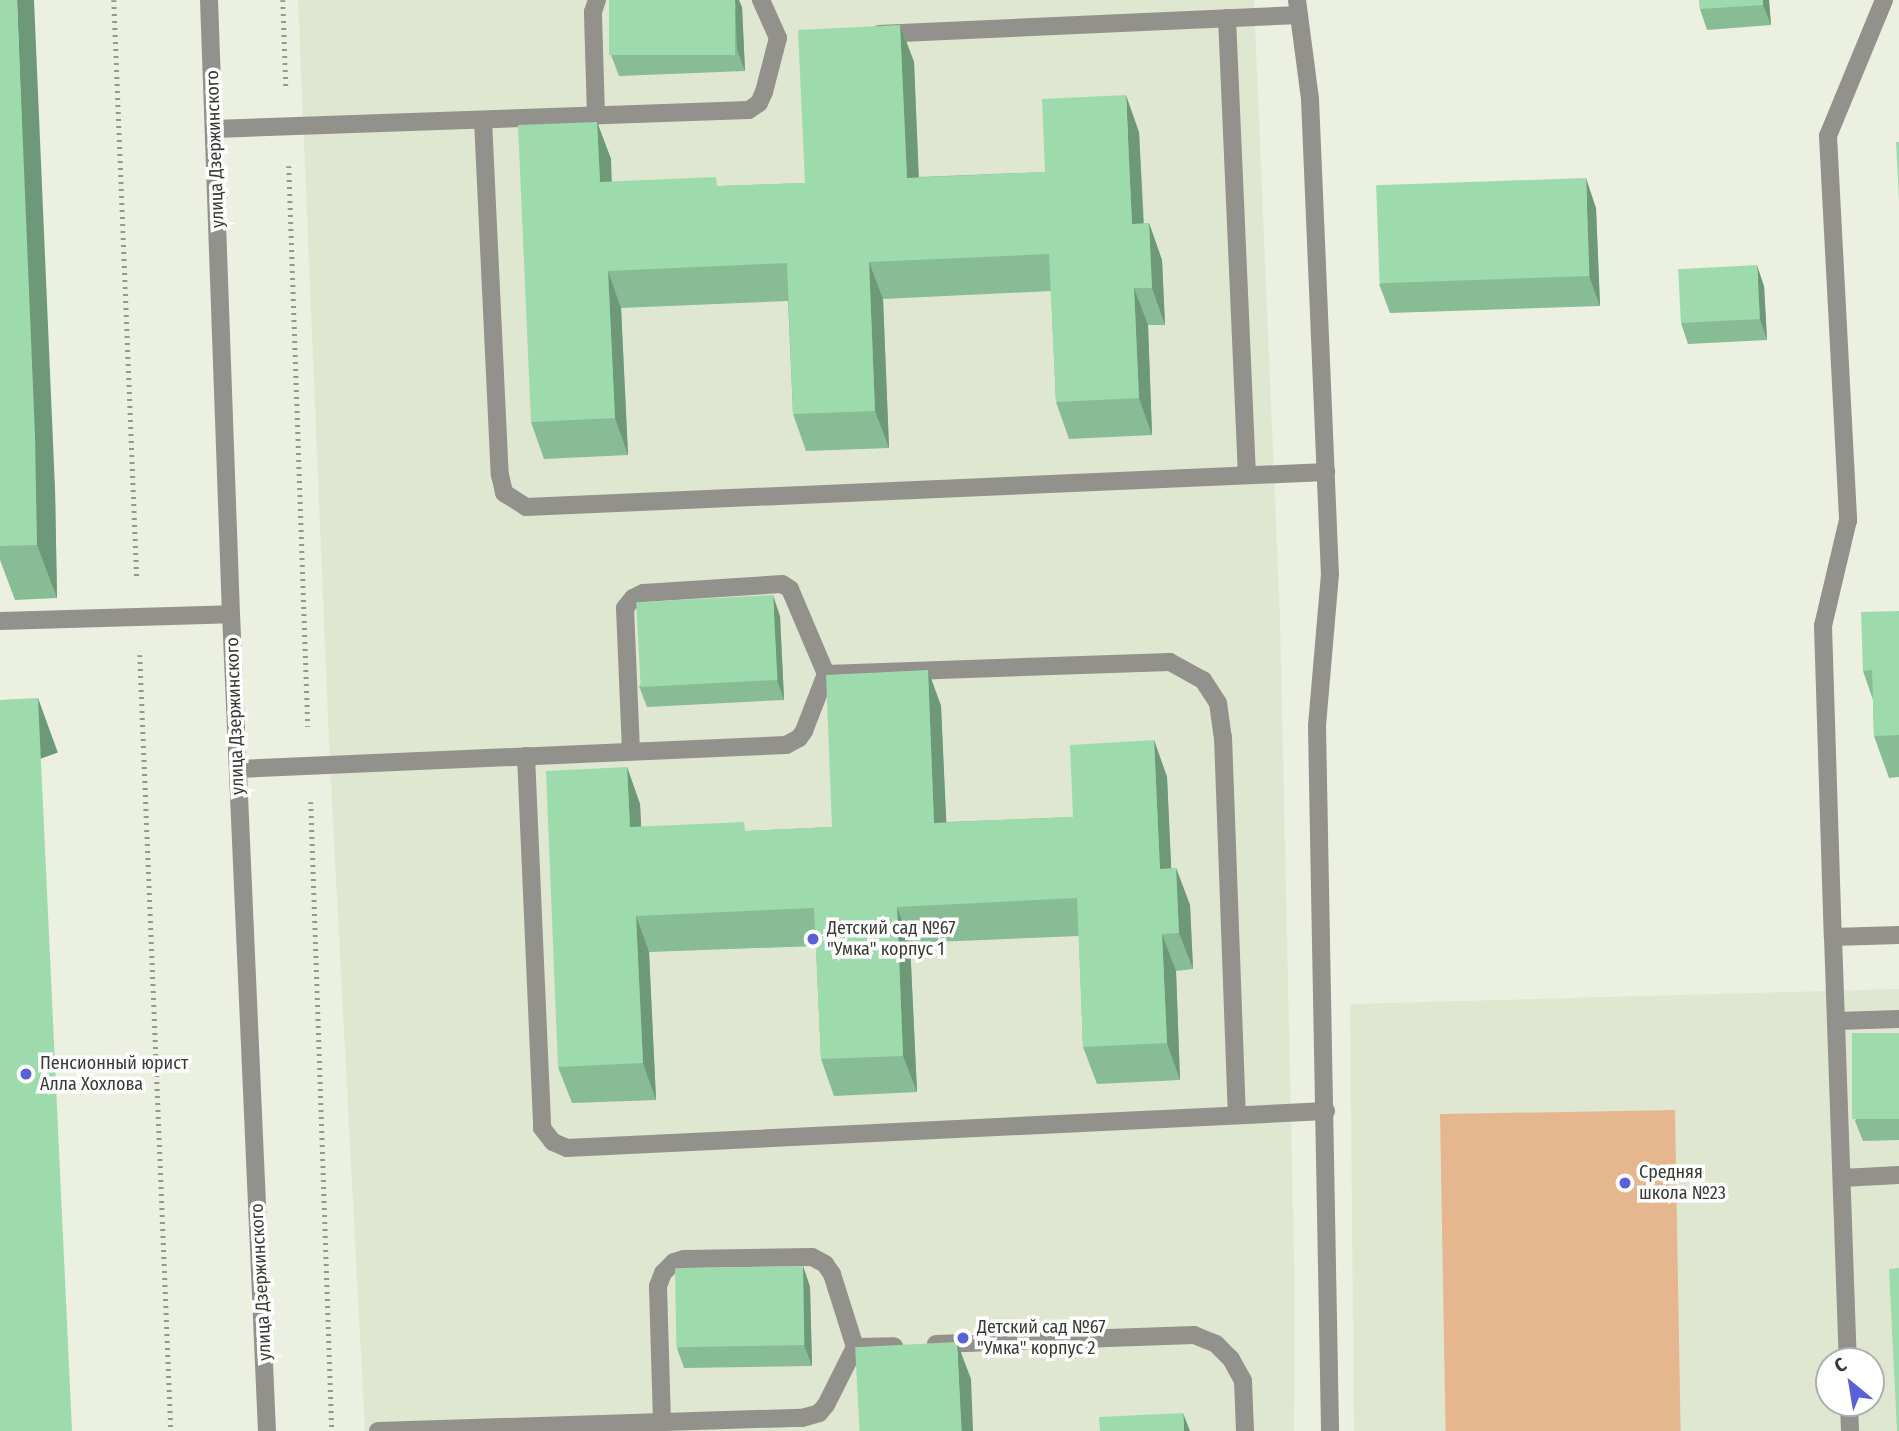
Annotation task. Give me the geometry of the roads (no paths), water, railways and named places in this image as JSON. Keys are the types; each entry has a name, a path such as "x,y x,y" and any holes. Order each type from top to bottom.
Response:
{"street":[{"name":"улица Дзержинского","path":"209,0 231,614 267,1431"},
{"path":"596,116 593,12 597,0"},
{"path":"214,129 749,110 759,103 785,38 761,0"},
{"path":"1848,1347 1823,626 1848,520 1828,136 1884,0"},
{"path":"859,34 1227,18 1298,8 1310,99 1330,574 1317,726 1330,1431"},
{"path":"1227,18 1247,475"},
{"path":"483,120 500,474 504,492 513,501 526,507 1325,472"},
{"path":"238,769 786,745 799,738 804,731 826,674 794,594 782,584 643,593 633,598 625,608 631,751"},
{"path":"0,621 231,614"},
{"path":"826,674 1170,662 1203,680 1218,704 1223,737 1237,1115"},
{"path":"526,756 542,1128 553,1142 567,1148 1326,1111"},
{"path":"1833,937 1899,935"},
{"path":"1837,1021 1899,1019"},
{"path":"1842,1178 1899,1175"},
{"path":"377,1431 550,1428 802,1418 820,1413 855,1347 832,1274 825,1264 812,1257 684,1259 674,1262 663,1273 658,1286 662,1422"},
{"path":"855,1347 1194,1335 1216,1344 1231,1359 1243,1381 1245,1431"}],"place":[{"name":"Детский сад №67 \"Умка\" корпус 1","path":"813,939"},
{"name":"Пенсионный юрист Алла Хохлова","path":"26,1074"},
{"name":"Средняя школа №23","path":"1625,1183"},
{"name":"Детский сад №67 \"Умка\" корпус 2","path":"963,1338"}]}
